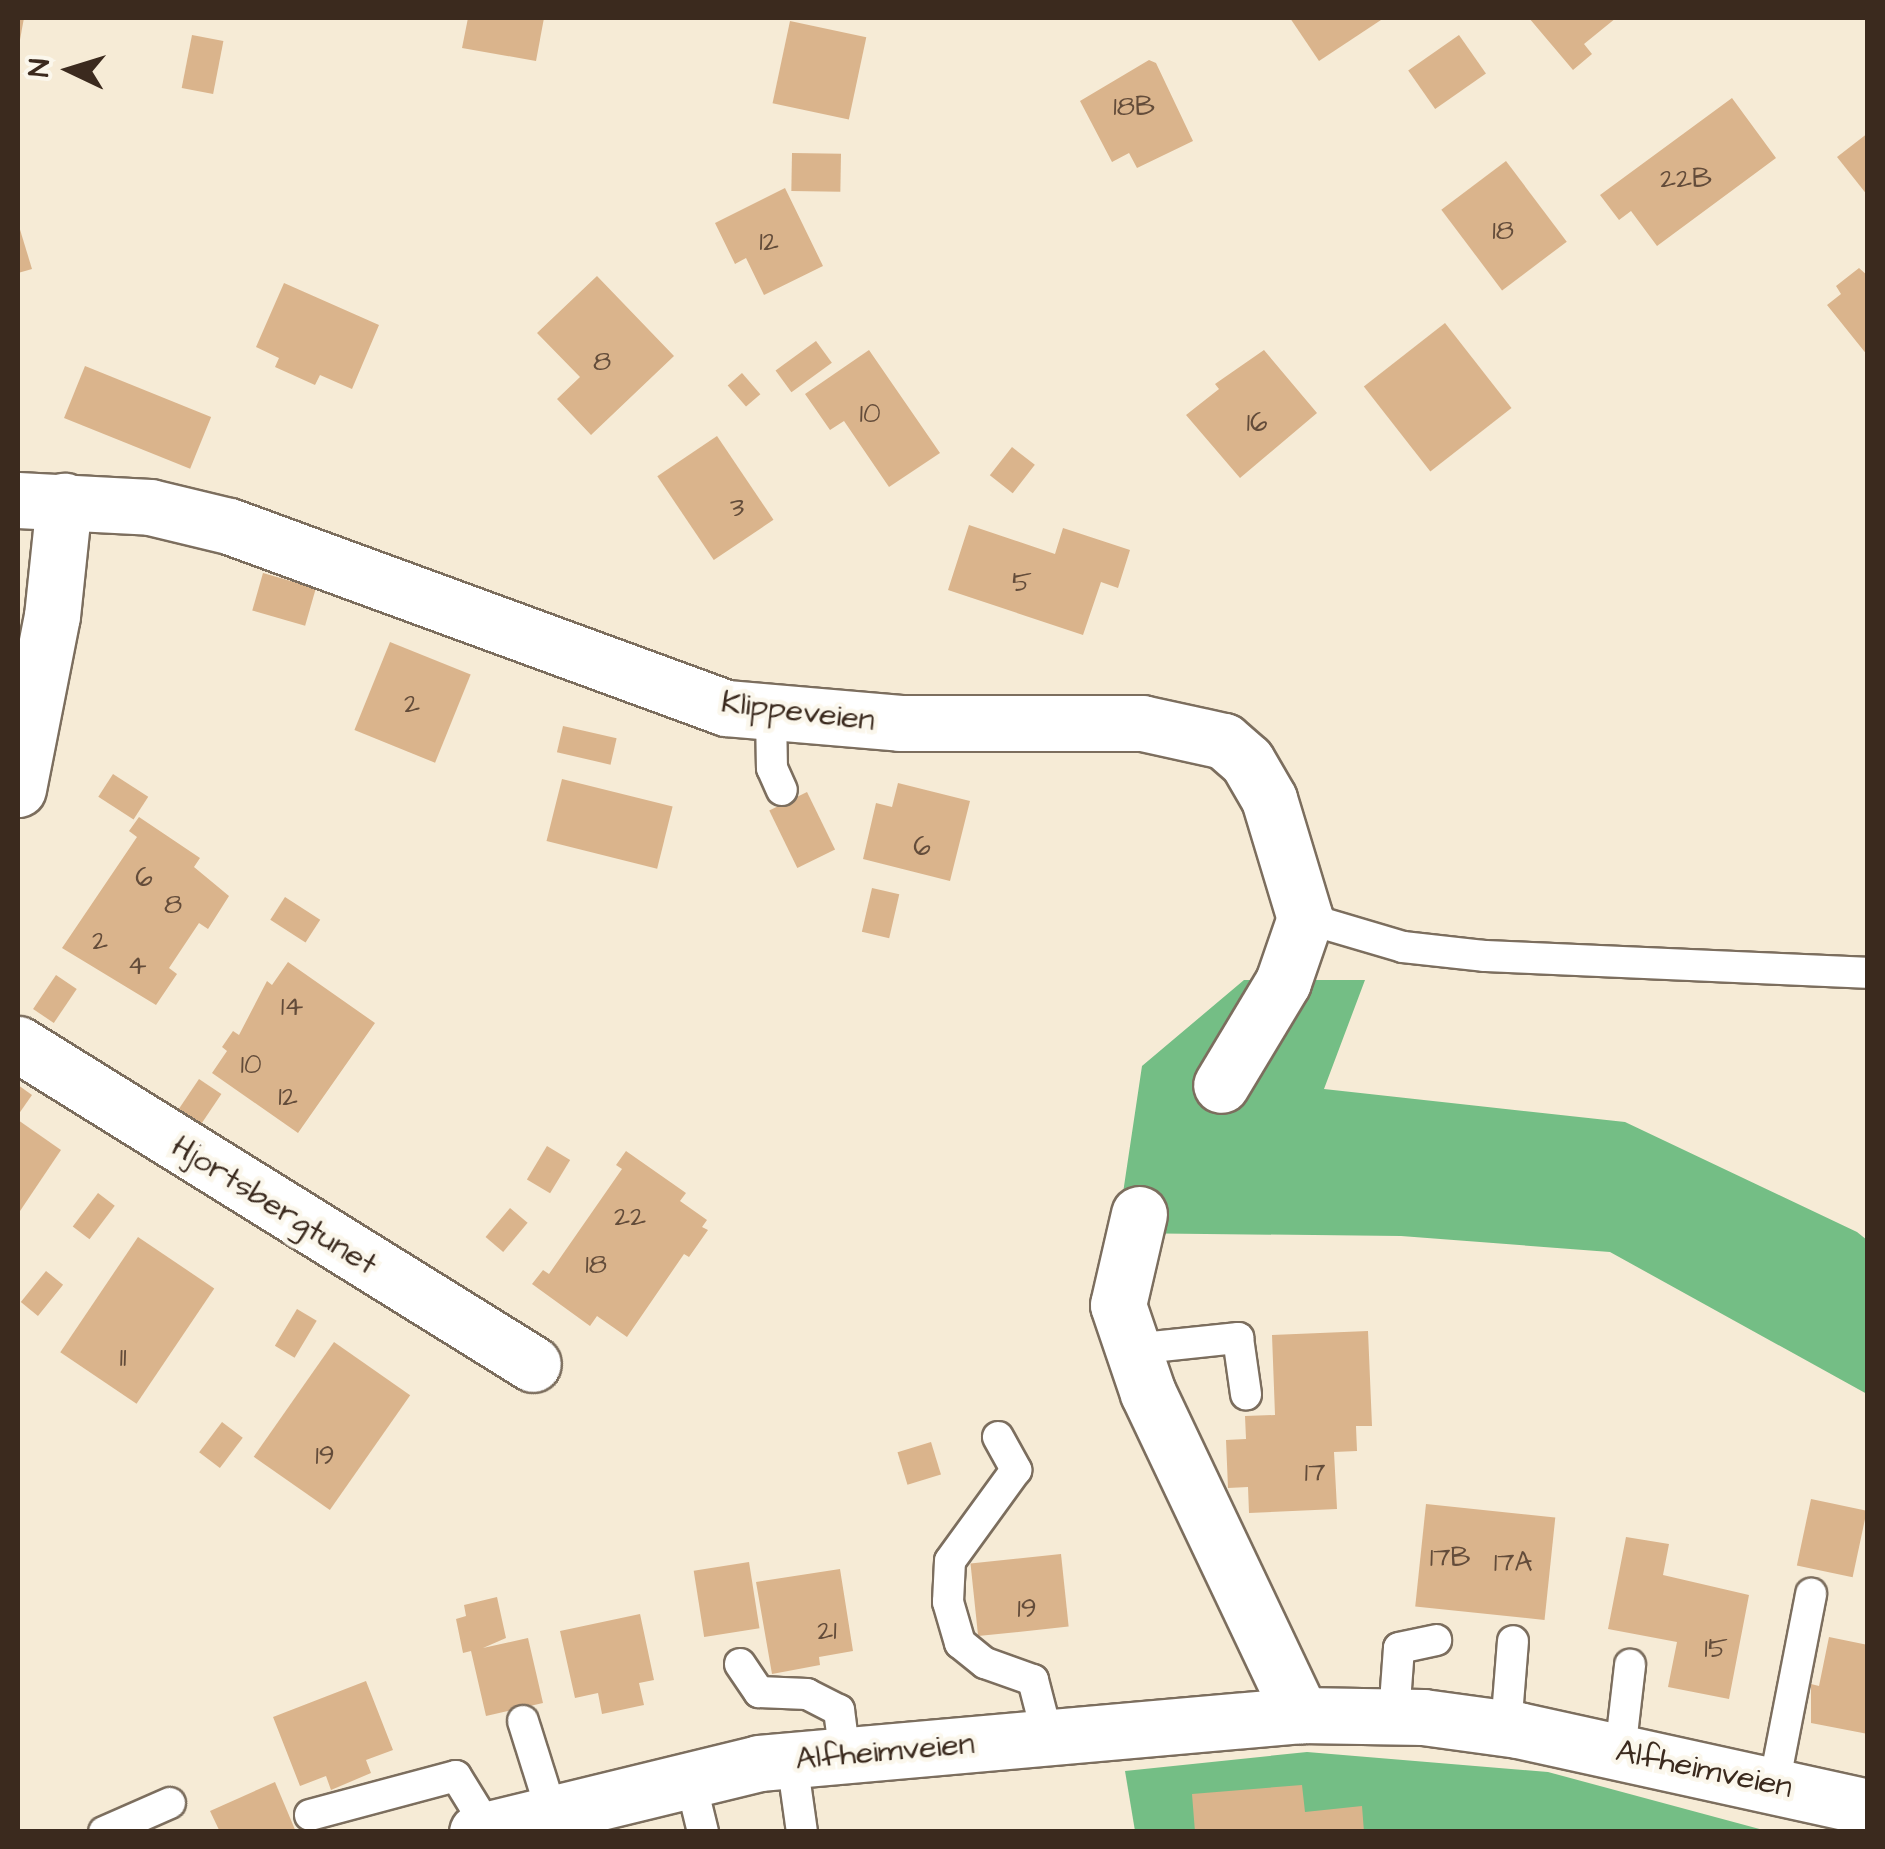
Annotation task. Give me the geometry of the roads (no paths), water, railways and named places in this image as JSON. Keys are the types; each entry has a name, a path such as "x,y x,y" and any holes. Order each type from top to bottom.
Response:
{"street":[{"name":"Klippeveien","path":"40,500 150,507 229,526 633,678 726,708 900,723 1142,723 1224,741 1247,762 1269,799 1305,918"},
{"path":"18,790 52,616 40,500"},
{"path":"1221,1085 1283,982 1305,918"},
{"name":"Hjortsbergtunet","path":"18,1044 534,1364"},
{"path":"1138,1214 1118,1305 1133,1349 1300,1715"},
{"name":"Alfheimveien","path":"482,1830 569,1816 690,1779 792,1760 1300,1715 1394,1716 1506,1728 1868,1808"}],"lane":[{"path":"770,713 772,768 782,790"},
{"path":"1305,918 1403,947 1484,956 1868,973"},
{"path":"1133,1349 1238,1338 1246,1394"},
{"path":"998,1437 1016,1470 950,1561 948,1602 960,1644 986,1663 1034,1680 1048,1738"},
{"path":"1774,1785 1810,1594"},
{"path":"1394,1716 1399,1648 1436,1640"},
{"path":"1506,1728 1513,1641"},
{"path":"740,1664 758,1692 807,1694 839,1710 846,1756"},
{"path":"1620,1752 1630,1665"},
{"path":"523,1720 569,1816"},
{"path":"792,1760 802,1832"},
{"path":"310,1815 456,1776 482,1830"},
{"path":"690,1779 704,1832"},
{"path":"104,1832 170,1803"}]}
